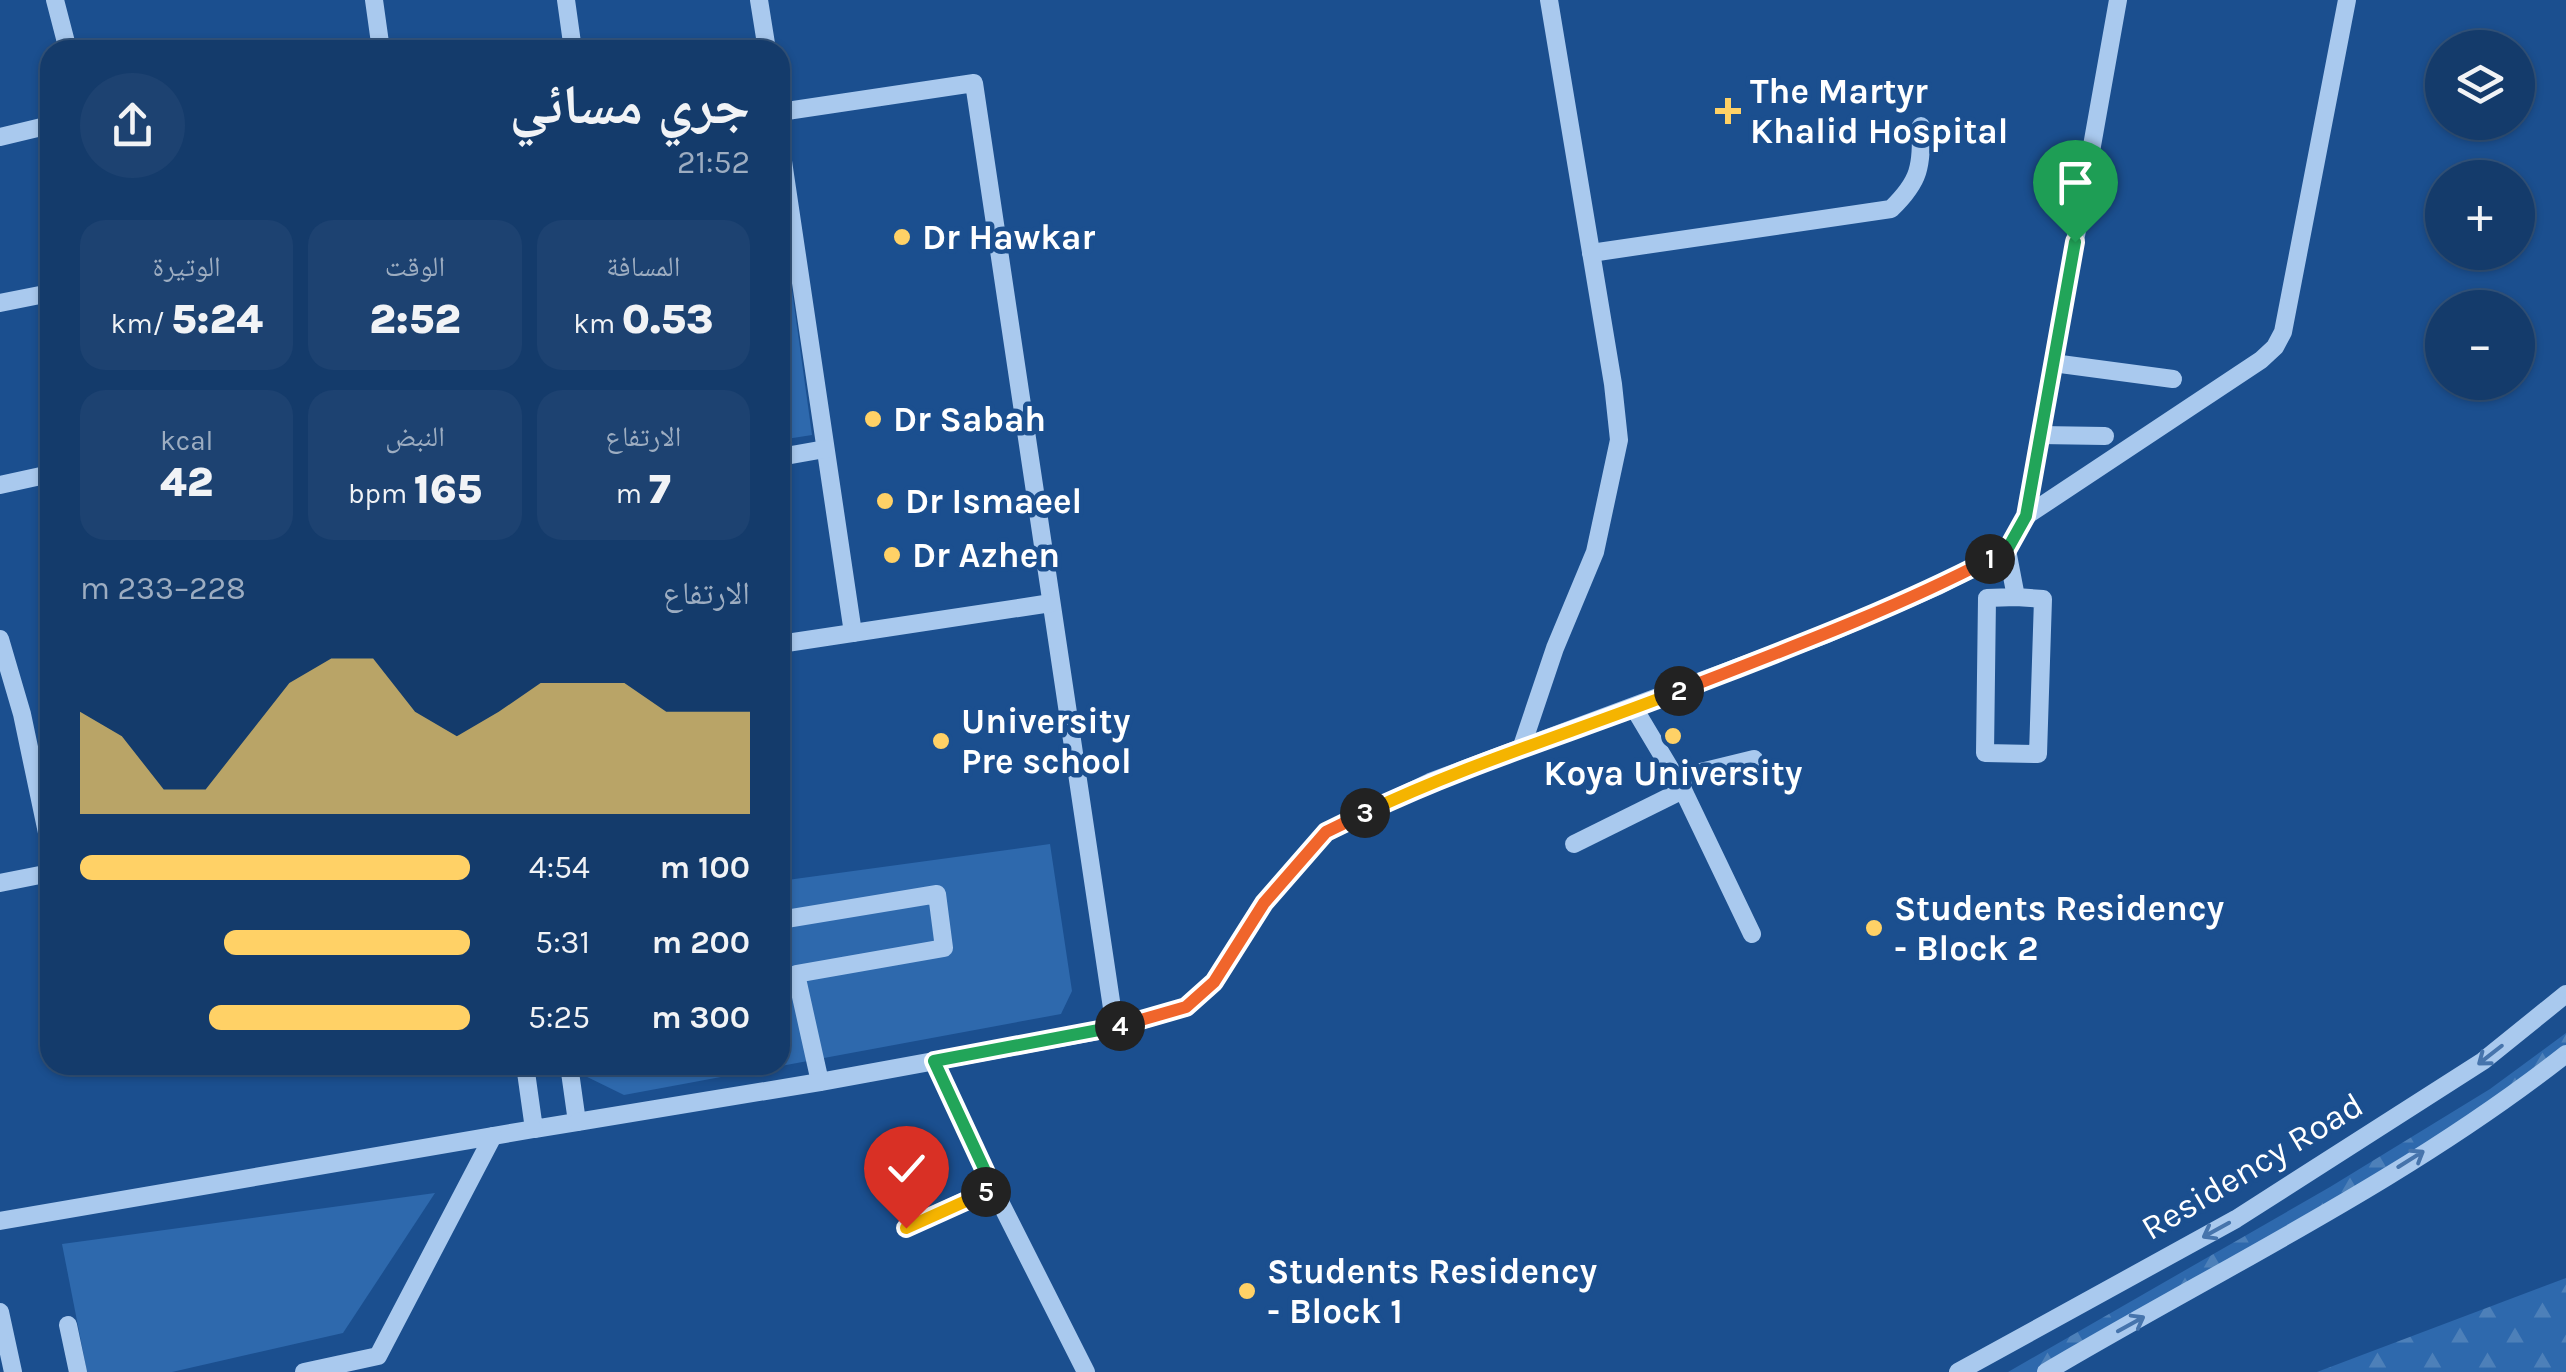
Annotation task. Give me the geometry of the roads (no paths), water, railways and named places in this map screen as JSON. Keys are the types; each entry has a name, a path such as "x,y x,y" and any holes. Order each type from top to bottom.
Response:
{"street":[{"path":"55,0 65,40"},
{"path":"374,0 380,40"},
{"path":"566,0 572,40"},
{"path":"759,0 765,40"},
{"path":"1522,746 1595,552 1619,440 1549,0"},
{"path":"0,1222 820,1082 1115,1028 1186,1007 1214,982 1264,903 1326,832 1430,782 1827,634 1938,586 2007,550 2026,516 2118,0"},
{"path":"2026,516 2275,347 2284,332 2348,0"},
{"path":"790,111 974,83 1115,1028"},
{"path":"1591,253 1891,209 1914,187 1921,156 1921,126"},
{"path":"0,137 40,127"},
{"path":"790,251 826,449 852,633"},
{"path":"0,304 40,295"},
{"path":"2053,363 2173,379"},
{"path":"2040,434 2105,436"},
{"path":"790,454 826,449"},
{"path":"0,485 40,476"},
{"path":"2007,550 2016,597"},
{"path":"2016,597 2043,599 2038,754 1985,753 1987,598 2016,597"},
{"path":"790,642 1051,603"},
{"path":"0,640 40,807"},
{"path":"1634,708 1679,784 1752,934"},
{"path":"1574,844 1679,784 1754,759"},
{"path":"0,883 40,875"},
{"path":"790,918 937,894 944,948 790,975"},
{"path":"790,982 820,1082"},
{"name":"Residency Road","path":"1958,1372 2236,1219 2483,1061 2566,994"},
{"path":"2046,1372 2273,1246 2482,1115 2566,1054"},
{"path":"934,1061 1086,1372"},
{"path":"526,1075 534,1129"},
{"path":"570,1075 576,1122"},
{"path":"304,1372 380,1364 493,1136"},
{"path":"906,1228 993,1188"},
{"path":"1,1317 14,1372"},
{"path":"68,1326 78,1372"}],"place":[{"name":"The Martyr Khalid Hospital","path":"1728,111"},
{"name":"Dr Hawkar","path":"902,237"},
{"name":"Dr Sabah","path":"873,419"},
{"name":"Dr Ismaeel","path":"885,501"},
{"name":"Dr Azhen","path":"892,555"},
{"name":"Koya University","path":"1673,736"},
{"name":"University Pre school","path":"941,741"},
{"name":"Students Residency - Block 2","path":"1874,928"},
{"name":"Students Residency - Block 1","path":"1247,1291"}]}
